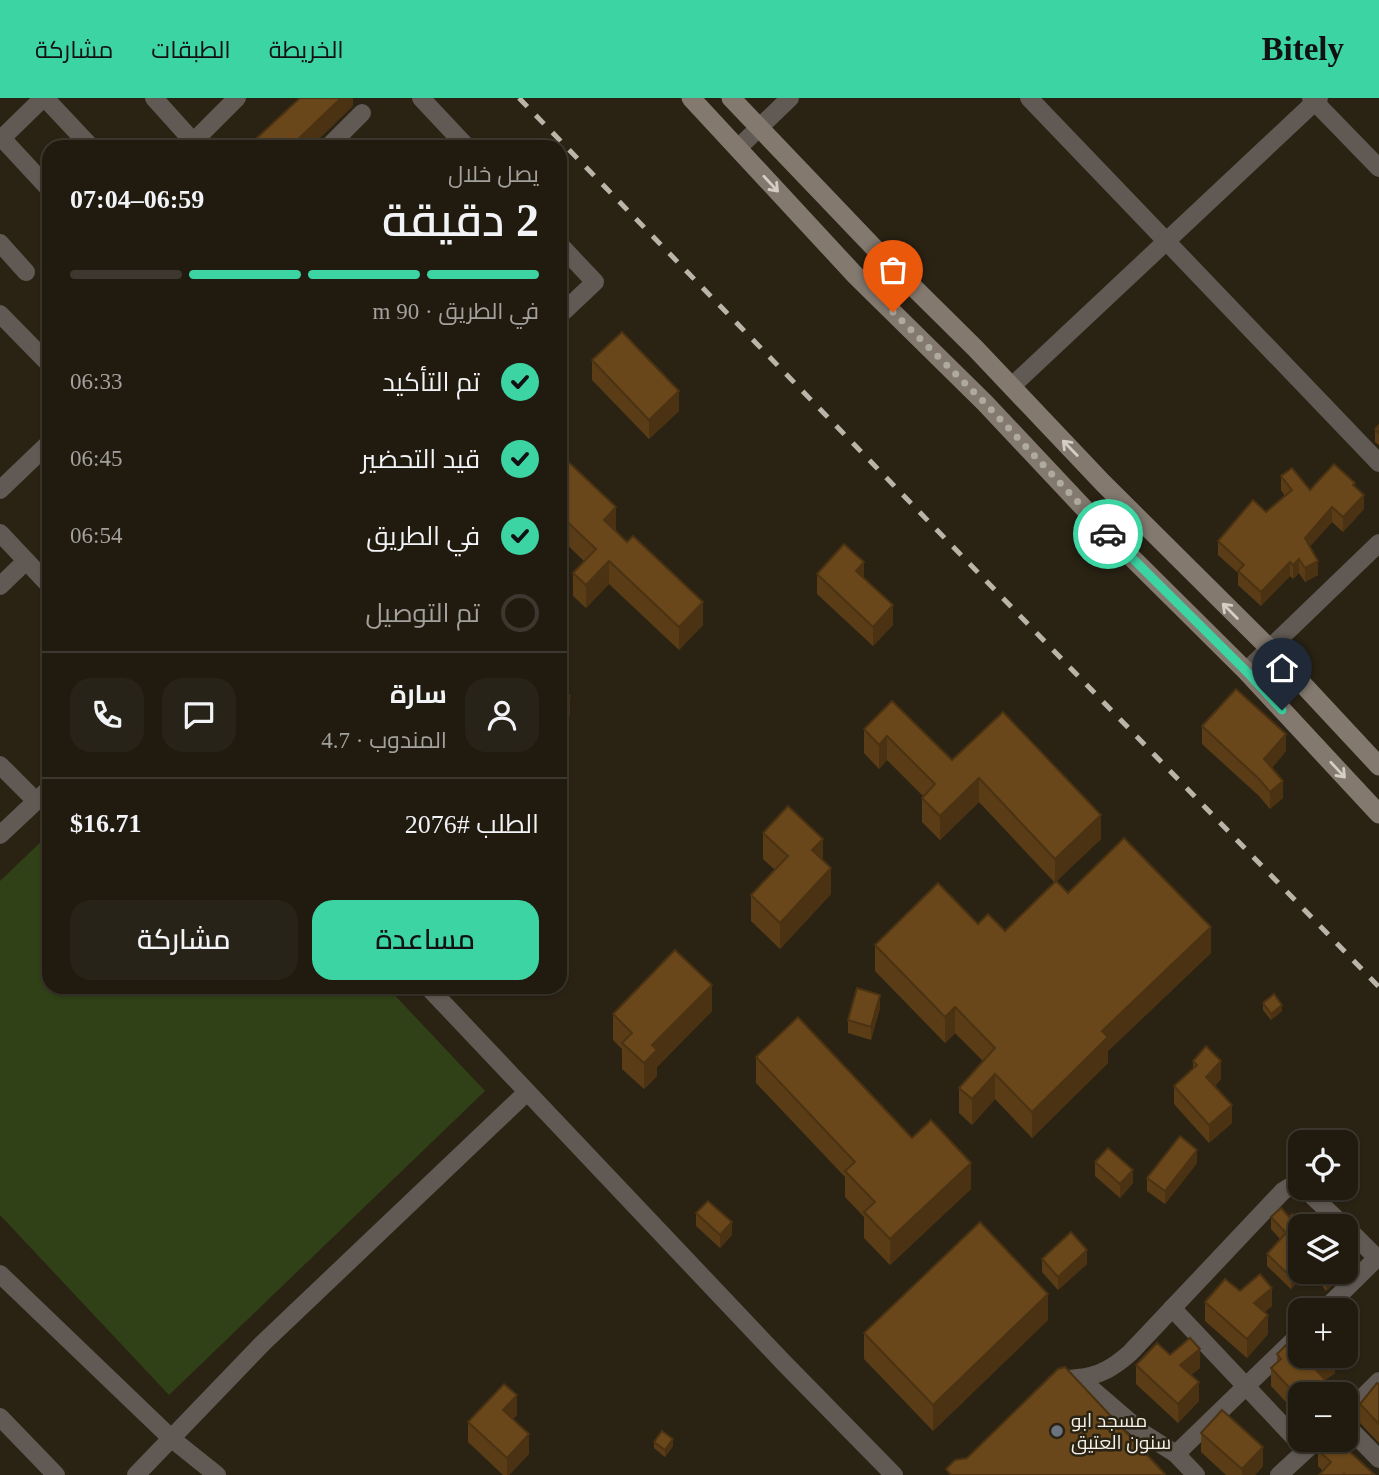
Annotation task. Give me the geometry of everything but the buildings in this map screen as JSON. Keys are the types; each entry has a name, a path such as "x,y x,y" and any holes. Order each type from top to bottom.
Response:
{"main road":[{"path":"691,98 856,276 985,403 1112,538 1246,671 1379,814"},
{"path":"731,98 1095,474 1270,649 1379,766"}],"street":[{"path":"42,182 1,138 44,98 84,140"},
{"path":"154,98 189,140"},
{"path":"197,140 235,98"},
{"path":"421,98 460,140"},
{"path":"738,148 790,98"},
{"path":"1029,98 1379,463"},
{"path":"1012,386 1315,99 1379,169"},
{"path":"335,140 362,113"},
{"path":"0,243 26,272"},
{"path":"567,253 594,282 567,307"},
{"path":"0,314 42,358"},
{"path":"0,490 42,450"},
{"path":"0,533 42,578"},
{"path":"1246,671 1379,543"},
{"path":"0,586 26,561"},
{"path":"0,765 42,795 0,835"},
{"path":"435,994 894,1475"},
{"path":"136,1475 263,1343 527,1092"},
{"path":"1043,1392 1065,1378 1099,1374 1113,1368 1288,1188"},
{"path":"1315,1200 1331,1214"},
{"path":"1338,1298 1378,1259 1358,1240"},
{"path":"0,1274 172,1439 218,1475"},
{"path":"1172,1308 1247,1387 1288,1424"},
{"path":"1176,1454 1288,1346"},
{"path":"1079,1378 1143,1433 1176,1454 1196,1475"},
{"path":"1358,1402 1379,1381"},
{"path":"0,1417 56,1475"},
{"path":"1358,1437 1379,1459"},
{"path":"1291,1471 1306,1452"}],"green space":[{"path":"42,841 42,994 394,994 485,1091 169,1395 0,1215 0,881"}],"railway":[{"path":"519,98 560,140"},
{"path":"567,148 1379,987"}],"way so far":[{"path":"893,312 985,403 1108,534"}],"place":[{"name":"مسجد ابو سنون العتيق","path":"1057,1431"}],"route":[{"path":"1108,534 1282,710"}]}
